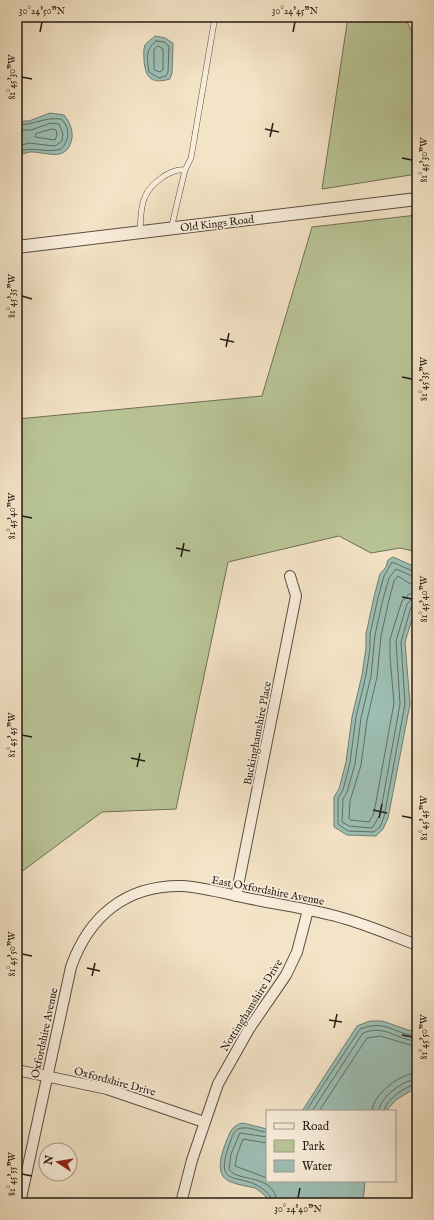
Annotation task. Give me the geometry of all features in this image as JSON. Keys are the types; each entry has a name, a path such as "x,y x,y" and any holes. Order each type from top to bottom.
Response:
{"street":[{"name":"Old Kings Road","path":"17,247 417,199"},
{"name":"Buckinghamshire Place","path":"236,896 296,596 290,576"},
{"name":"East Oxfordshire Avenue","path":"114,905 132,895 166,887 184,886 345,918 417,945"},
{"name":"Oxfordshire Avenue","path":"20,1203 71,967 84,936 114,905"},
{"name":"Nottinghamshire Drive","path":"181,1203 192,1160 218,1084 248,1029 286,975 297,952 308,910"},
{"name":"Oxfordshire Drive","path":"17,1070 121,1093 204,1122"}],"lane":[{"path":"171,229 185,170 191,158 215,17"},
{"path":"140,232 142,204 145,195 166,176 178,169 185,170"}],"green space":[{"path":"348,17 405,17 417,44 417,174 322,189"},
{"path":"417,215 417,552 400,548 371,553 339,536 228,562 176,809 102,812 17,875 17,419 262,396 312,227"}],"water":[{"path":"155,36 165,38 173,43 172,73 170,79 159,81 154,80 148,76 146,72 144,47"},
{"path":"50,113 64,115 68,120 72,138 66,151 61,154 29,152 17,157 17,121 29,121"},
{"path":"393,557 411,565 417,571 417,603 405,642 410,704 388,818 383,829 376,836 347,835 334,827 334,797 339,789 346,762 352,717 362,675 366,648 366,634 374,597 380,574 386,567 388,560"},
{"path":"370,1021 382,1021 417,1033 417,1087 396,1100 387,1110 303,1110 357,1026"},
{"path":"243,1123 266,1129 266,1182 365,1182 363,1203 268,1203 267,1198 255,1188 234,1183 226,1179 222,1175 220,1165 222,1153 227,1138 234,1127"}]}
